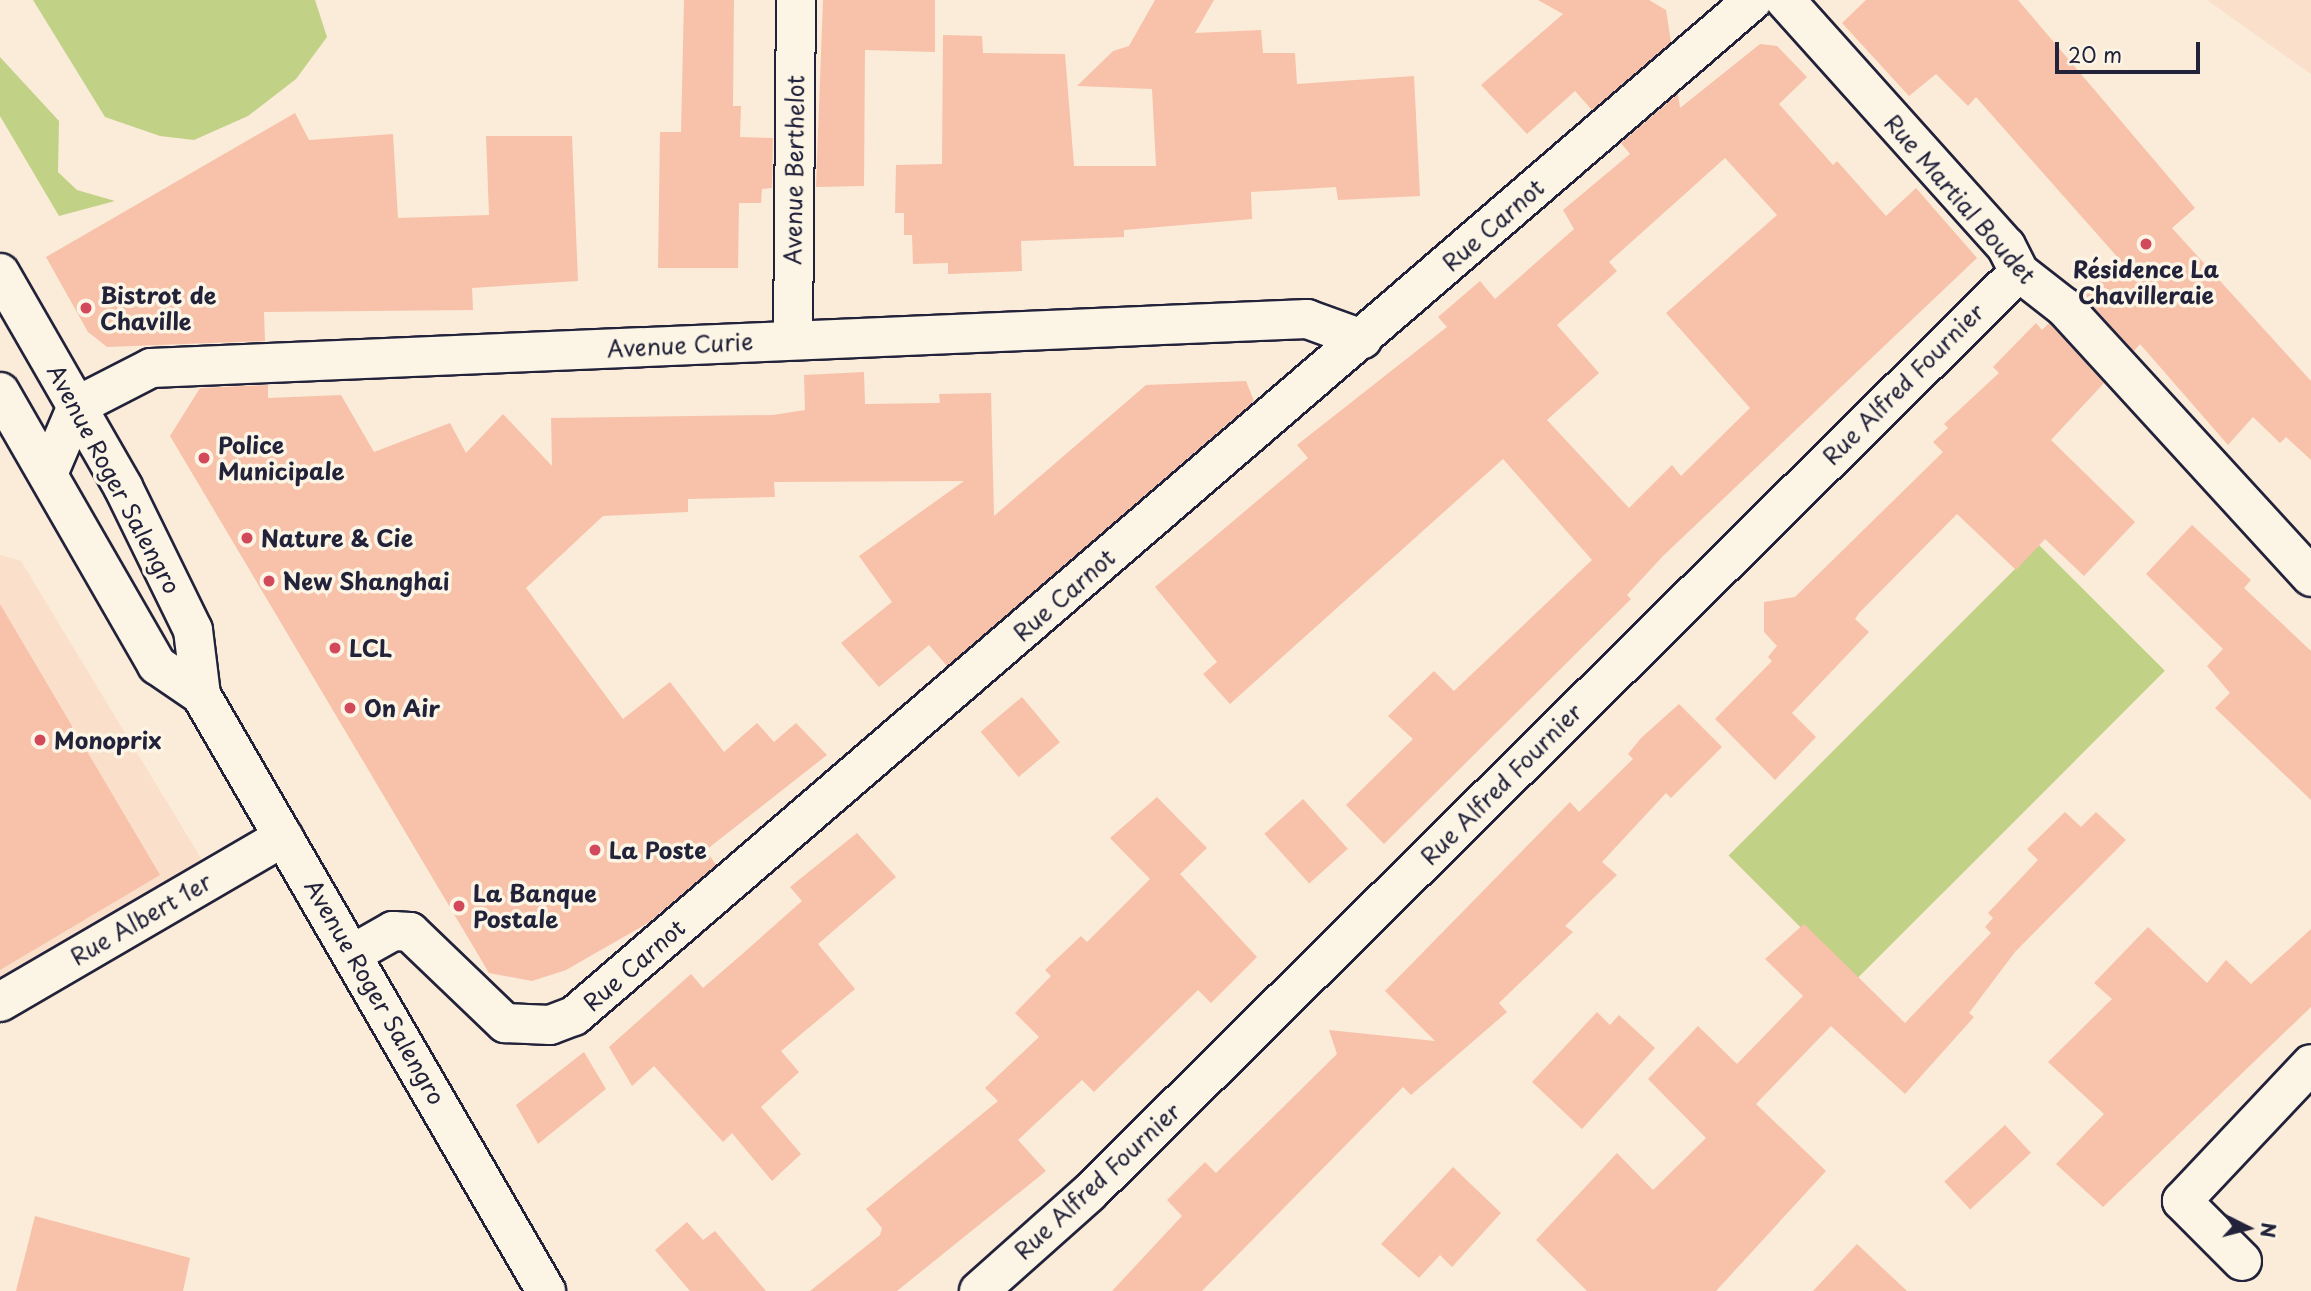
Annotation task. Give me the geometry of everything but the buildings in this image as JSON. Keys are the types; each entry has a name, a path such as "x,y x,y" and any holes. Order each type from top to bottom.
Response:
{"street":[{"name":"Avenue Berthelot","path":"793,340 796,0"},
{"name":"Rue Carnot","path":"354,953 393,931 410,932 505,1023 550,1025 574,1016 1753,0"},
{"name":"Rue Martial Boudet","path":"1785,0 2006,246 2019,272 2064,307 2311,577"},
{"name":"Rue Alfred Fournier","path":"979,1291 1089,1193 2019,272"},
{"name":"Avenue Roger Salengro","path":"0,273 76,406 193,629 201,695 354,953 546,1291"},
{"name":"Avenue Curie","path":"76,406 151,368 1307,318 1362,339"},
{"name":"Avenue Roger Salengro","path":"0,392 157,666 201,695"},
{"path":"48,474 76,406"},
{"name":"Rue Albert 1er","path":"0,1002 283,837"},
{"path":"2242,1261 2182,1201 2311,1064"}],"shaded area":[{"path":"2207,0 2311,0 2311,74"},
{"name":"Monoprix","path":"0,555 21,561 205,865 0,987"}],"green space":[{"path":"33,0 315,0 327,37 296,79 248,116 194,140 160,136 105,117"},
{"path":"0,57 59,121 58,172 77,190 115,201 59,216 0,116"},
{"path":"2039,545 2165,671 1854,981 1729,855"}],"place":[{"name":"Résidence La Chavilleraie","path":"2146,244"},
{"name":"Bistrot de Chaville","path":"86,308"},
{"name":"Police Municipale","path":"204,458"},
{"name":"Nature & Cie","path":"247,538"},
{"name":"New Shanghai","path":"269,581"},
{"name":"LCL","path":"335,648"},
{"name":"On Air","path":"350,708"},
{"name":"Monoprix","path":"40,740"},
{"name":"La Poste","path":"595,850"},
{"name":"La Banque Postale","path":"459,906"}]}
